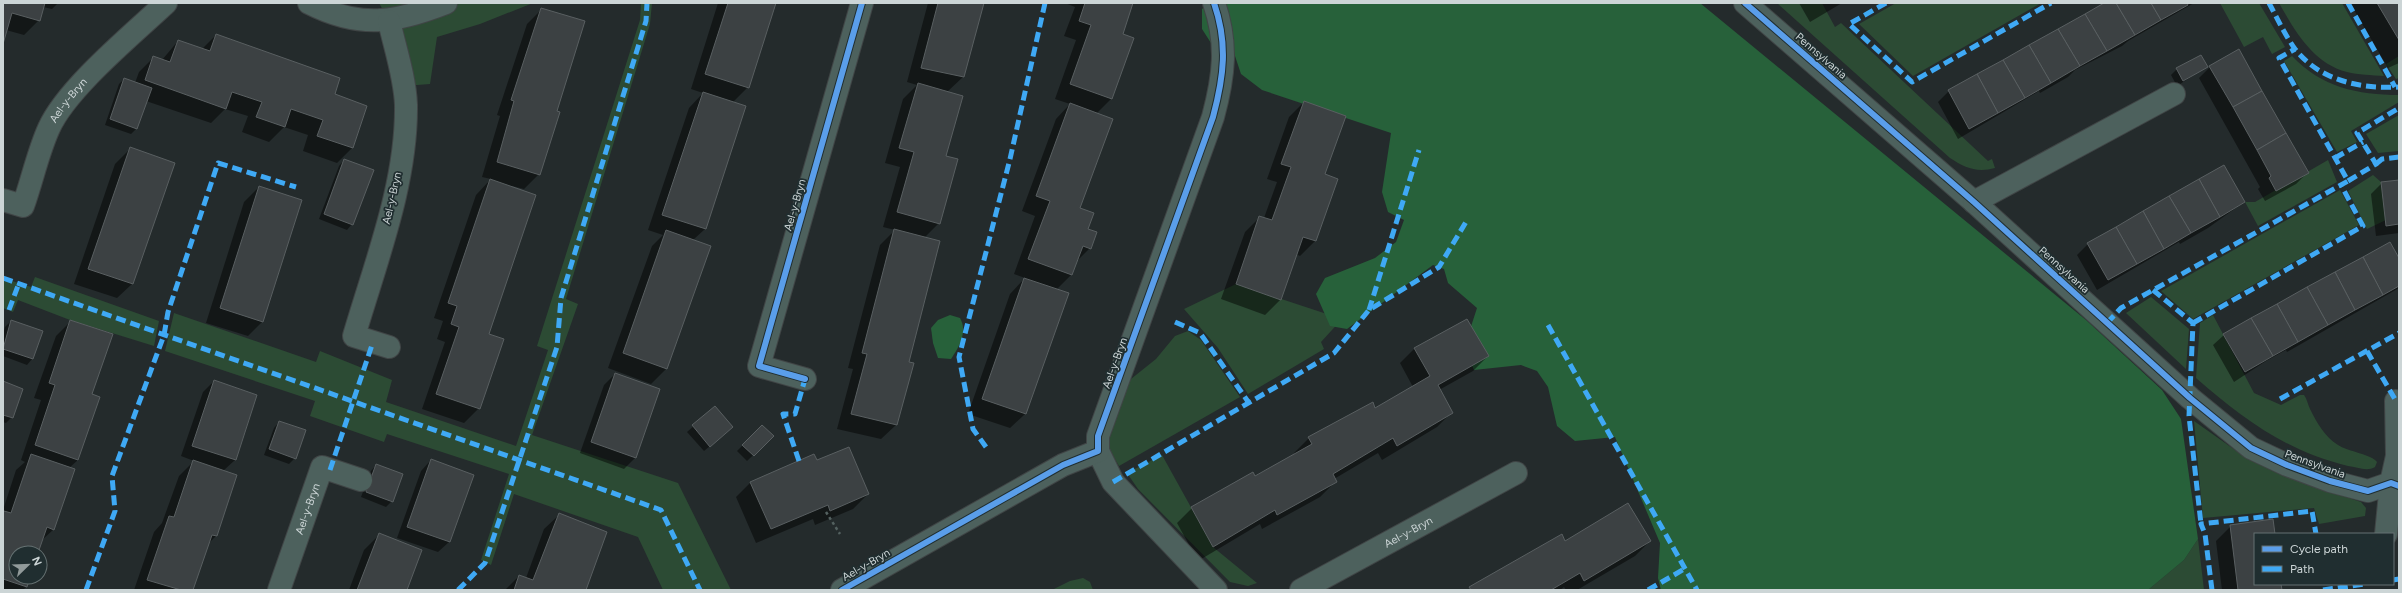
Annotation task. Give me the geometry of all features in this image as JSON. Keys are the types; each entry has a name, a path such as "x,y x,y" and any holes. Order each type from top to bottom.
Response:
{"street":[{"name":"Ael-y-Bryn","path":"3,200 23,206 48,128 57,113 96,70 166,3"},
{"path":"309,3 326,12 351,19 370,22 389,21 418,14 446,3"},
{"name":"Ael-y-Bryn","path":"805,380 759,366 858,25 862,3"},
{"name":"Ael-y-Bryn","path":"842,590 1063,464 1098,451 1098,436 1213,117 1222,82 1223,40 1214,3"},
{"name":"Pennsylvania","path":"1745,3 1974,202 2190,398 2251,448 2287,465 2330,482 2368,491 2395,485"},
{"name":"Ael-y-Bryn","path":"389,21 404,86 405,124 393,205 354,336 389,348"},
{"path":"1974,202 2174,94"},
{"path":"2386,533 2395,485 2397,456 2396,401"},
{"path":"1098,451 1113,482 1216,590"},
{"name":"Ael-y-Bryn","path":"279,590 322,467 361,480"},
{"name":"Ael-y-Bryn","path":"1301,590 1516,473"}],"path":[{"path":"826,512 840,534"}],"green space":[{"path":"379,3 533,3 480,24 437,37 430,84 404,86 389,21"},
{"path":"641,3 652,3 650,24 566,299 578,304 532,435 678,483 731,590 663,590 638,537 514,494 491,565 481,560 509,474 387,434 384,442 310,416 315,401 165,351 174,313 316,362 320,351 392,380 386,402 516,446 548,350 537,346 640,20"},
{"path":"1209,3 1700,3 2086,320 2162,390 2181,419 2198,539 2184,560 2148,590 1661,590 1658,578 1660,543 1615,437 1575,441 1557,426 1548,387 1537,371 1521,365 1474,370 1464,348 1477,308 1448,283 1444,269 1433,265 1347,329 1330,326 1316,294 1325,278 1375,258 1396,242 1404,220 1388,212 1382,192 1391,133 1262,90 1241,74 1231,44 1211,43 1202,29 1202,9"},
{"path":"1777,3 1822,3 1835,27 1841,23 1988,161 1992,159 1995,168 1982,170 1971,169 1950,158"},
{"path":"1896,3 2041,3 1913,76 1859,24"},
{"path":"2220,3 2259,3 2285,47 2272,54 2263,37 2244,47"},
{"path":"2279,3 2342,3 2384,76 2347,72 2335,68 2324,61 2306,45"},
{"path":"2292,56 2303,67 2328,82 2355,91 2384,95 2399,95 2399,102 2351,131 2357,142 2337,152 2284,61"},
{"path":"2399,56 2399,78 2396,79 2386,64"},
{"path":"2399,115 2399,151 2378,153 2366,134"},
{"path":"2328,160 2337,182 2258,226 2245,202 2255,202"},
{"path":"2373,175 2381,182 2386,220 2367,229 2348,191"},
{"path":"2340,190 2359,225 2193,319 2161,291"},
{"path":"35,277 159,321 154,346 70,320 18,300 13,312 3,308 3,278 31,287"},
{"path":"1236,284 1342,319 1321,342 1324,349 1248,394 1218,348 1184,309"},
{"path":"2151,297 2189,329 2186,369 2126,313"},
{"path":"950,315 960,318 963,329 962,339 951,359 938,358 933,343 931,328 938,320"},
{"path":"2213,315 2254,393 2281,405 2300,395 2304,395 2310,409 2329,438 2338,445 2374,459 2377,462 2375,467 2365,469 2348,466 2305,452 2266,432 2248,420 2196,378 2200,323"},
{"path":"1188,331 1201,340 1240,397 1119,466 1109,449 1108,437 1126,383 1156,359 1175,336"},
{"path":"2194,421 2245,457 2290,478 2361,502 2366,508 2365,516 2319,524 2314,508 2203,518"},
{"path":"1162,455 1213,547 1257,583 1248,586 1230,582 1138,489 1127,473"},
{"path":"2198,539 2204,590 2148,590 2184,560"},
{"path":"1083,578 1090,582 1093,590 1052,590 1070,581"}],"building":[{"path":"3,3 45,3 40,21 12,13 3,44"},
{"path":"728,3 776,3 749,88 705,74"},
{"path":"938,3 984,3 964,77 921,68"},
{"path":"1085,3 1133,3 1123,34 1134,38 1112,99 1070,84 1091,25 1079,21"},
{"path":"2104,3 2116,3 2135,35 2107,51 2085,14"},
{"path":"2116,3 2151,3 2161,20 2135,35"},
{"path":"2151,3 2187,3 2188,5 2161,20"},
{"path":"2377,3 2399,3 2399,40"},
{"path":"541,8 585,21 557,111 560,112 540,175 497,162 514,101 511,100"},
{"path":"2085,14 2107,51 2080,66 2058,29"},
{"path":"2058,29 2080,66 2051,83 2029,45"},
{"path":"216,34 340,78 335,94 367,106 353,148 317,136 323,120 291,109 285,127 256,117 262,102 232,92 226,109 145,80 153,56 170,62 178,40 210,51"},
{"path":"2029,45 2051,83 2025,98 2003,60"},
{"path":"2239,49 2262,91 2233,107 2209,66"},
{"path":"2201,55 2208,67 2183,81 2176,68"},
{"path":"2003,60 2025,98 1998,113 1977,74"},
{"path":"1977,74 1998,113 1969,129 1948,90"},
{"path":"124,78 152,88 137,129 110,119"},
{"path":"918,83 963,96 946,156 958,159 940,224 897,212 914,152 899,148"},
{"path":"2262,91 2286,133 2257,150 2233,107"},
{"path":"703,92 746,106 706,229 662,215"},
{"path":"1304,101 1346,116 1325,174 1338,179 1316,241 1303,237 1281,300 1236,284 1259,216 1272,220 1291,167 1281,164"},
{"path":"1070,103 1113,119 1080,208 1094,213 1088,229 1097,232 1091,249 1083,246 1072,275 1028,259 1050,201 1036,196"},
{"path":"2286,133 2309,173 2276,191 2269,178 2271,176 2257,150"},
{"path":"130,147 175,163 133,284 88,269"},
{"path":"344,159 374,170 353,225 324,214"},
{"path":"2224,165 2245,202 2220,217 2199,179"},
{"path":"490,179 536,195 489,334 504,339 480,409 436,394 459,327 451,324 457,306 448,303"},
{"path":"2199,179 2220,217 2191,233 2169,196"},
{"path":"2399,180 2399,224 2386,226 2381,182"},
{"path":"259,186 302,200 263,322 220,308"},
{"path":"2169,196 2191,233 2164,249 2143,211"},
{"path":"2143,211 2164,249 2137,264 2116,227"},
{"path":"2116,227 2137,264 2108,280 2087,243"},
{"path":"894,229 940,241 909,362 914,363 897,425 851,414 867,354 862,353"},
{"path":"666,230 711,246 667,369 623,353"},
{"path":"2390,242 2399,258 2399,286 2383,295 2363,257"},
{"path":"2363,257 2383,295 2355,310 2335,272"},
{"path":"2335,272 2355,310 2328,325 2307,287"},
{"path":"1024,278 1069,293 1026,414 982,399"},
{"path":"2307,287 2328,325 2298,342 2277,304"},
{"path":"2277,304 2298,342 2273,356 2251,318"},
{"path":"2251,318 2273,356 2245,372 2223,334"},
{"path":"1467,319 1489,356 1438,385 1453,413 1397,446 1393,438 1333,474 1337,482 1277,515 1275,510 1213,547 1191,507 1253,472 1255,476 1312,444 1308,437 1373,402 1375,408 1430,376 1414,348"},
{"path":"11,320 43,331 33,359 3,349"},
{"path":"70,320 113,334 92,394 100,397 78,460 35,445 55,385 49,383"},
{"path":"615,373 660,389 636,458 591,442"},
{"path":"214,380 257,395 236,460 192,446"},
{"path":"3,381 23,389 13,418 3,415"},
{"path":"715,406 733,427 710,447 692,425"},
{"path":"279,421 306,430 296,459 269,449"},
{"path":"762,425 774,436 754,456 742,445"},
{"path":"849,447 869,494 830,511 828,505 771,529 750,482 814,454 817,460"},
{"path":"31,454 75,469 54,530 47,527 41,545 8,545 8,581 3,579 3,514 4,511 11,513"},
{"path":"431,459 474,475 450,542 407,527"},
{"path":"193,460 237,475 217,536 212,535 193,590 181,590 147,580 169,516 174,517"},
{"path":"376,464 403,474 393,502 366,492"},
{"path":"1628,503 1651,541 1584,581 1580,573 1551,590 1471,590 1469,587 1562,534 1565,541"},
{"path":"559,513 607,532 586,590 514,590 519,575 533,580"},
{"path":"2273,519 2275,533 2254,533 2254,585 2281,585 2282,590 2238,590 2230,525"},
{"path":"379,533 422,550 407,590 357,590"}],"marked path":[{"path":"458,590 485,563 557,347 561,298 646,21 647,3"},
{"path":"986,447 973,429 959,357 1010,159 1045,3"},
{"path":"1886,3 1849,24 1912,82 2051,3"},
{"path":"2269,3 2284,32 2295,49 2316,69 2342,81 2370,86 2399,87"},
{"path":"2348,3 2395,87"},
{"path":"2107,323 2121,308 2348,181 2279,58 2295,49"},
{"path":"2348,181 2376,164 2357,133 2399,108"},
{"path":"2335,158 2363,142"},
{"path":"1369,310 1419,150"},
{"path":"2376,164 2382,159 2399,157"},
{"path":"86,590 115,511 112,476 164,335 168,312 218,163 296,187"},
{"path":"2193,323 2363,226 2341,185"},
{"path":"1113,482 1334,353 1369,310 1439,267 1466,222"},
{"path":"3,278 661,510 700,590"},
{"path":"9,310 19,283"},
{"path":"2153,290 2193,323 2189,416 2201,524"},
{"path":"1175,322 1200,333 1249,403"},
{"path":"1548,325 1697,590"},
{"path":"2280,399 2399,333"},
{"path":"330,470 373,342"},
{"path":"2367,351 2396,401"},
{"path":"799,461 783,414 795,414 805,379"},
{"path":"2212,590 2205,534 2201,524 2312,511 2316,533"},
{"path":"1648,590 1686,568"},
{"path":"2394,580 2399,579"},
{"path":"2323,590 2358,585"}],"cycle path":[{"path":"805,379 759,366 862,3"},
{"path":"842,590 1063,465 1098,451 1098,436 1213,117 1217,102 1222,74 1223,46 1214,3"},
{"path":"1745,3 1974,202 2190,398 2251,448 2287,465 2330,481 2368,491 2391,483 2399,486"}]}
